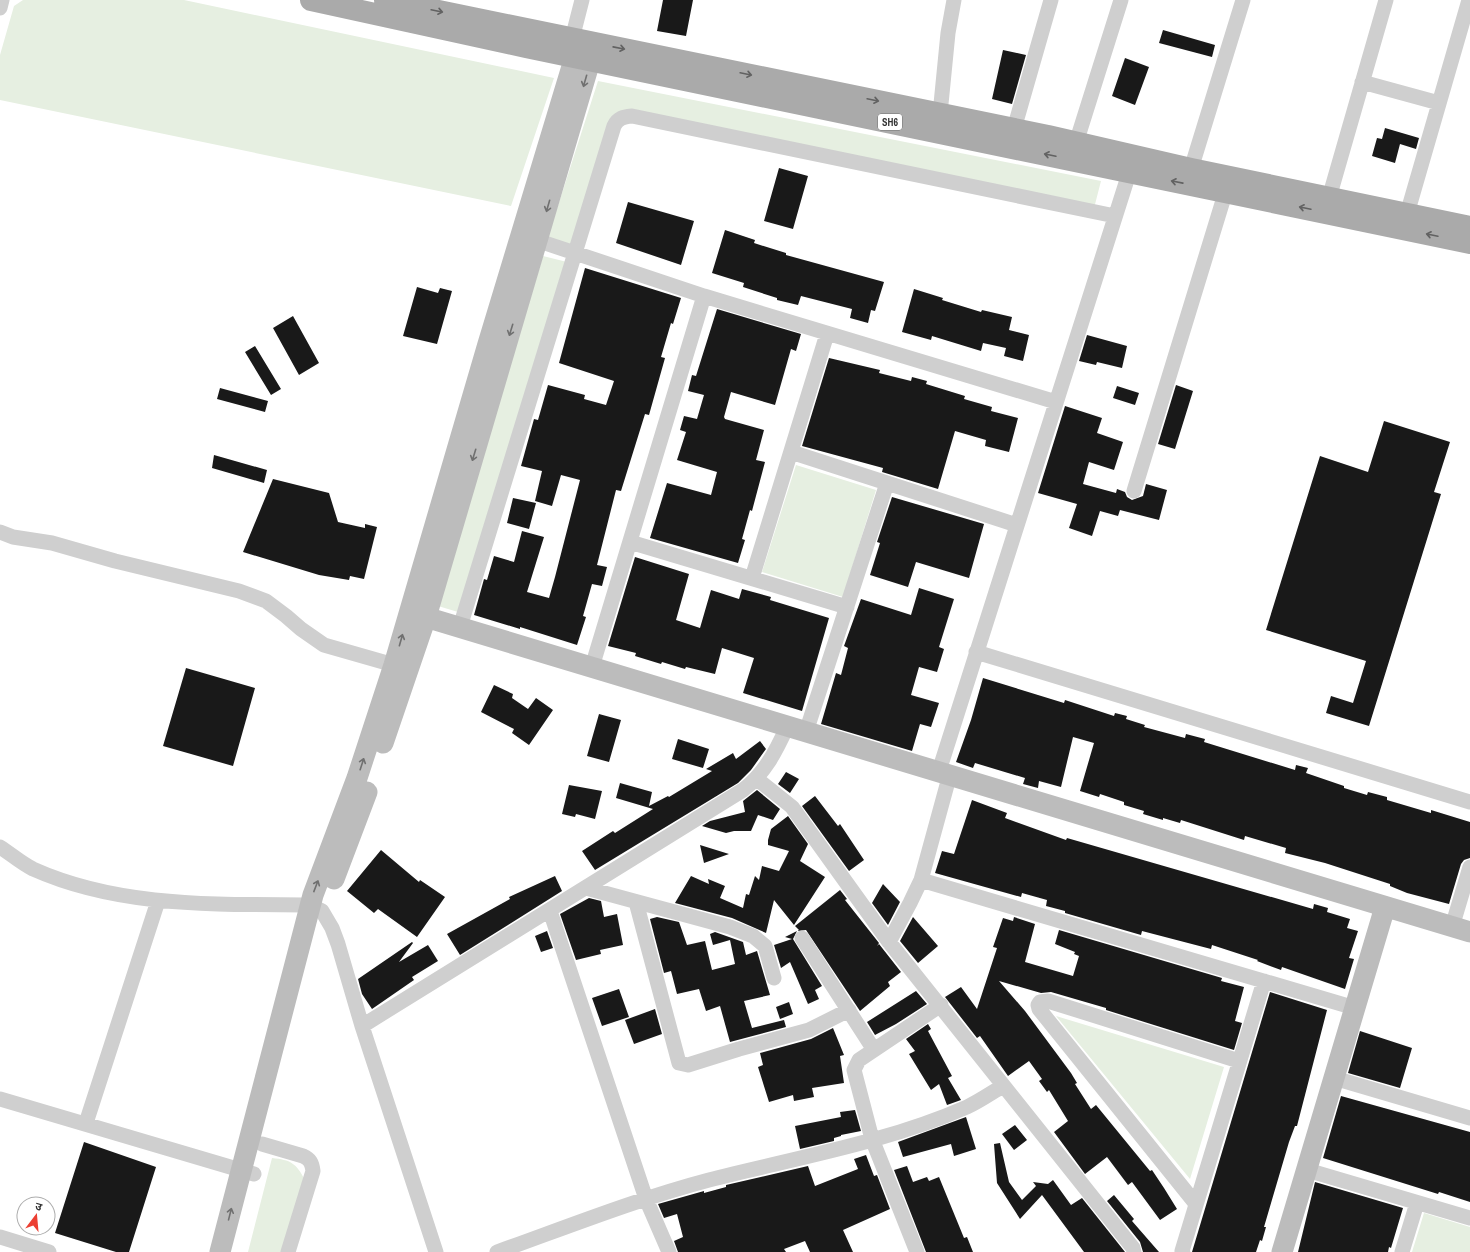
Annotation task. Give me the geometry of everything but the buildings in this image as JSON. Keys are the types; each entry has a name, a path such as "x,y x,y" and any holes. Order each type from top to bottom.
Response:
{"main road":[{"name":"SH6","path":"311,0 583,48 940,114 1076,143 1132,164 1191,169 1228,184 1329,198 1470,227"},
{"name":"SH6","path":"385,0 583,48 1228,184 1470,243"},
{"path":"235,1252 248,1172 262,1144 316,908 360,812 417,614 529,238 583,48"},
{"path":"417,614 1461,930"},
{"path":"220,1252 248,1172 316,908 394,665 417,614"},
{"path":"1282,1252 1385,907"}],"street":[{"path":"0,8 2,0"},
{"path":"582,0 583,48"},
{"path":"940,114 948,32 954,0"},
{"path":"1014,129 1051,0"},
{"path":"1076,143 1121,0"},
{"path":"1191,169 1243,0"},
{"path":"1329,198 1386,0"},
{"path":"1407,214 1469,0"},
{"path":"1362,82 1439,103"},
{"path":"460,627 614,126 622,117 632,116 1115,216"},
{"path":"889,942 910,904 920,880 944,773 976,652 1132,164"},
{"path":"1134,491 1228,184"},
{"path":"529,238 575,255 704,296 1056,402"},
{"path":"592,668 704,296"},
{"path":"752,578 827,334"},
{"path":"791,452 1017,525"},
{"path":"362,1026 550,911 743,790 757,779 776,751 797,730 847,607 887,483"},
{"path":"0,532 13,537 52,543 115,561 239,591 266,601 324,645 394,665"},
{"path":"630,542 847,607"},
{"path":"976,652 1470,802"},
{"path":"757,779 792,808 889,942 1133,1248 1134,1252"},
{"path":"0,847 32,868 73,884 138,899 207,904 316,908 332,928 338,944 362,1026 436,1252"},
{"path":"1461,930 1470,867"},
{"path":"920,880 1355,1008"},
{"path":"586,888 730,927 753,936 765,946 774,978"},
{"path":"86,1123 158,901"},
{"path":"636,902 679,1063 688,1065 739,1048 809,1030 849,1010"},
{"path":"550,911 646,1198 669,1252"},
{"path":"802,938 874,1050"},
{"path":"1182,1252 1264,981"},
{"path":"1196,1204 1038,1008 1038,1005 1040,1002 1048,1001 1239,1061"},
{"path":"917,1252 872,1139 854,1070 858,1060 940,1005"},
{"path":"1334,1078 1470,1118"},
{"path":"497,1252 646,1198 709,1180 798,1160 932,1121 968,1106 1003,1086"},
{"path":"0,1099 86,1123 248,1172"},
{"path":"262,1144 303,1156 309,1159 312,1164 313,1171 288,1252"},
{"path":"1306,1170 1470,1218"},
{"path":"1402,1252 1417,1203"},
{"path":"0,1237 48,1252"}],"shaded area":[{"path":"23,0 184,0 554,78 511,206 0,100 0,55 14,6"},
{"path":"598,81 1101,181 1092,216 612,117 571,249 546,243"},
{"path":"543,256 567,262 458,612 438,606"},
{"path":"796,465 876,490 843,597 762,572"},
{"path":"1056,1016 1224,1067 1190,1179"},
{"path":"272,1158 292,1163 296,1166 305,1180 282,1252 248,1252"},
{"path":"1424,1213 1470,1227 1470,1252 1412,1252"}]}
